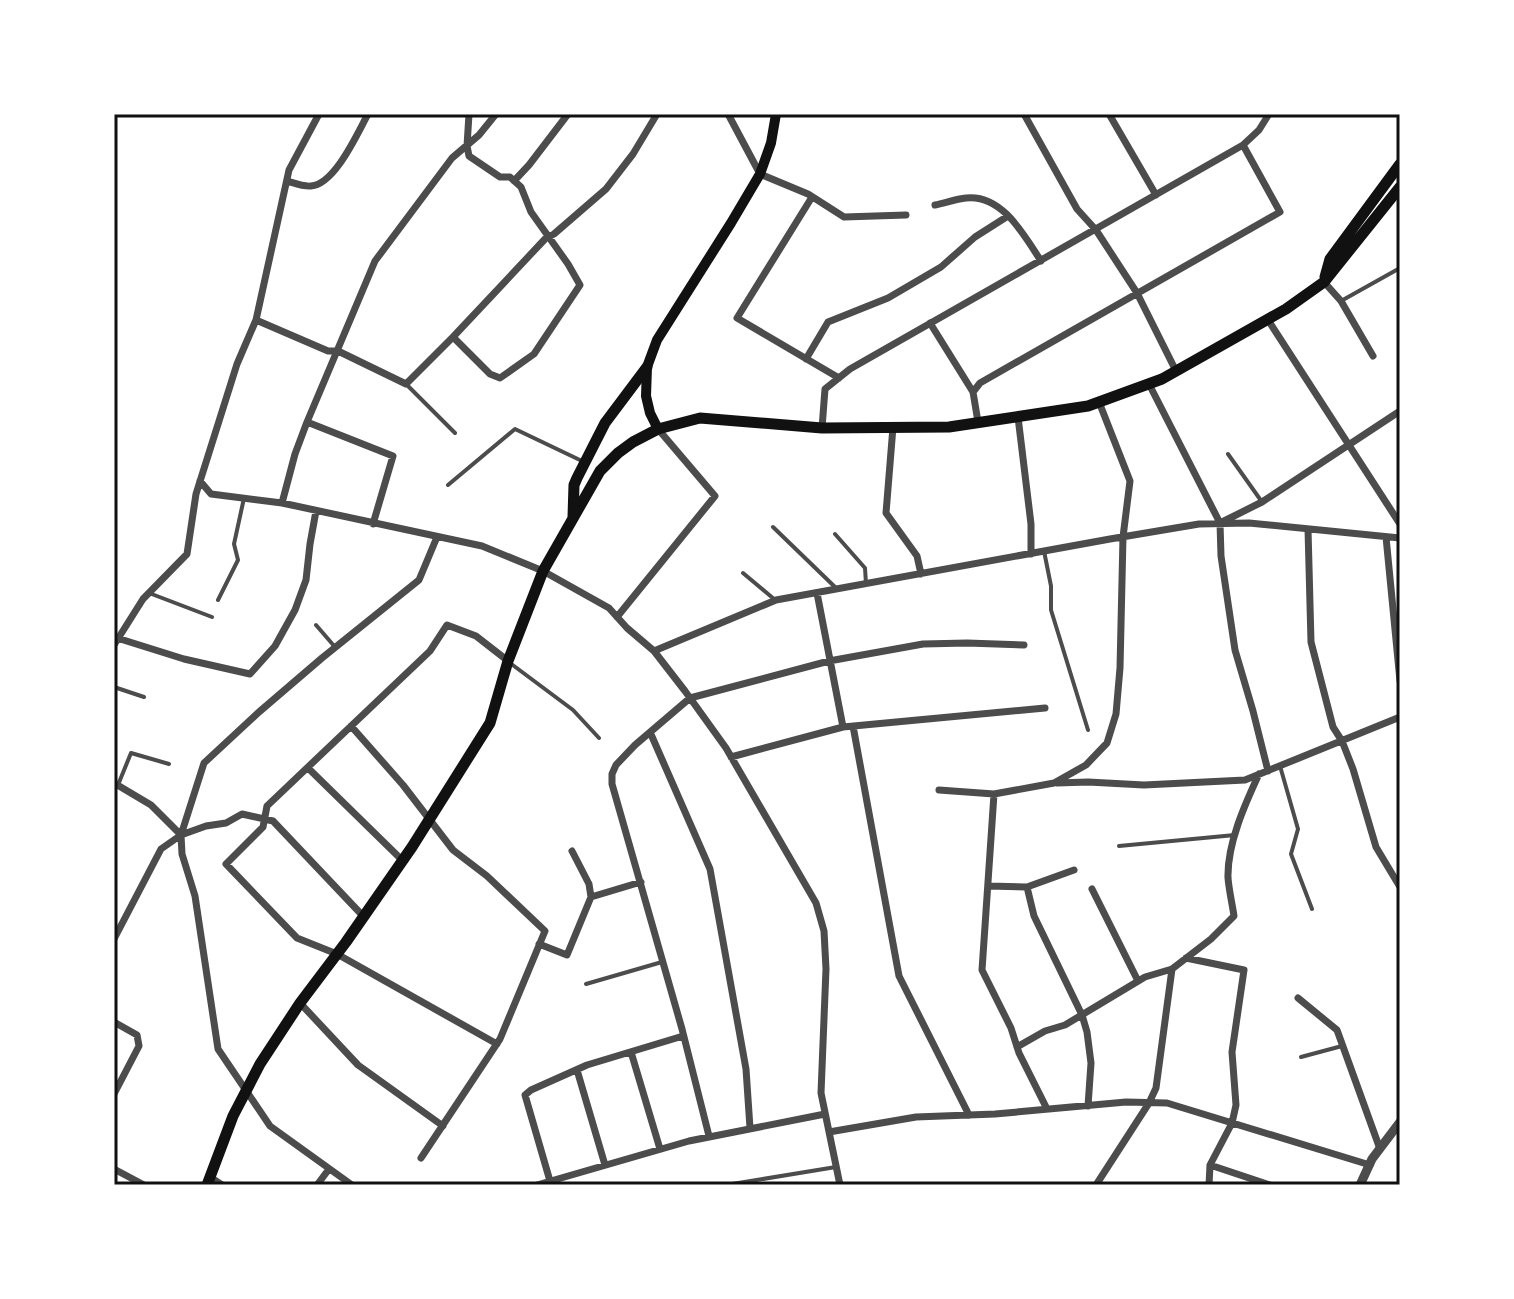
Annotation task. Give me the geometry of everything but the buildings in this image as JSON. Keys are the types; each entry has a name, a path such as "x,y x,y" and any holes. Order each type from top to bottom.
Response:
{"main road":[{"path":"573,518 574,485 584,462 605,423 647,367 657,340 760,174 771,143 776,114"},
{"path":"1324,282 1330,259 1400,164"},
{"path":"208,1181 245,1092 300,1003 402,860 490,723 508,661 543,571 600,471 633,442 658,429 700,418 822,428 949,427 1088,406 1176,371 1286,309 1324,282 1400,187"},
{"path":"647,367 646,396 658,429"}],"street":[{"path":"316,511 306,580 295,610 275,646 250,674 116,642 149,593 187,554 196,494 237,364 256,320 289,170 319,114"},
{"path":"287,181 310,187 326,181 368,114"},
{"path":"453,337 490,374 500,378 534,354 580,285 531,212 521,187 510,177 500,177 469,156 469,114"},
{"path":"282,503 307,422 375,261 452,158 479,135 496,114"},
{"path":"514,181 568,114"},
{"path":"256,320 328,351 338,351 406,384 549,237 606,189 633,154 657,114"},
{"path":"728,114 760,174 812,197 844,217 906,215"},
{"path":"1024,114 1077,209 1096,230 1137,293 1176,371"},
{"path":"1109,114 1156,195"},
{"path":"822,428 825,389 850,369 1243,145 1259,130 1269,114"},
{"path":"973,392 980,383 1280,212 1243,145"},
{"path":"812,197 737,318 839,378"},
{"path":"935,205 969,198 989,200 1022,232 1041,261"},
{"path":"806,359 828,322 888,298 941,267 975,237 1008,216"},
{"path":"1324,282 1341,301 1373,356"},
{"path":"1268,320 1400,524"},
{"path":"930,323 973,392 978,422"},
{"path":"1017,1047 1045,1031 1065,1025 1145,977 1172,969 1211,939 1234,916 1228,877 1235,835 1248,798 1264,772 1253,711 1235,650 1221,556 1220,523 1149,384"},
{"path":"1054,783 1086,765 1107,743 1116,714 1123,537 1130,481 1099,402"},
{"path":"1220,523 1262,502 1400,411"},
{"path":"1018,417 1031,524 1031,554"},
{"path":"307,422 393,456 373,524"},
{"path":"893,427 886,513 917,556 921,574"},
{"path":"617,617 715,496 658,429"},
{"path":"200,481 211,494 282,503 482,546 543,571 609,608 654,651 731,757 816,903 824,931 826,969 821,1093 840,1185"},
{"path":"654,651 776,600 1199,524 1249,523 1400,538"},
{"path":"1308,529 1311,642 1333,727 1342,741 1376,847 1399,882"},
{"path":"352,1185 270,1126 218,1049 195,896 182,854 181,835 204,763 335,647 419,580 437,537"},
{"path":"1386,537 1400,681"},
{"path":"817,593 843,727"},
{"path":"497,1044 337,954 297,938 226,864 263,827 267,806 430,651 447,625 476,636 508,661"},
{"path":"709,1136 612,784 616,765 690,698 829,661 923,644 1024,645"},
{"path":"731,757 843,727 1045,708"},
{"path":"939,790 994,794 1054,783 1144,785 1245,780 1400,717"},
{"path":"351,726 403,785 453,850 487,876 545,931 497,1044 421,1158"},
{"path":"853,726 899,976 969,1115"},
{"path":"650,732 710,869 744,1056 750,1128"},
{"path":"308,768 402,860"},
{"path":"116,784 151,805 181,835"},
{"path":"994,794 982,970 1047,1109"},
{"path":"114,939 161,849 181,835 226,823 242,814 273,821 363,916"},
{"path":"539,944 567,955 591,897 589,884 572,851"},
{"path":"988,886 1027,887 1074,870"},
{"path":"591,897 641,882"},
{"path":"1027,887 1034,916 1082,1015 1087,1032 1091,1063 1088,1106"},
{"path":"1092,889 1138,981"},
{"path":"1186,958 1244,970 1232,1052 1236,1105 1232,1123 1210,1165 1209,1185"},
{"path":"1096,1185 1156,1088 1172,969"},
{"path":"1298,998 1337,1030 1380,1149"},
{"path":"300,1003 358,1065 443,1126"},
{"path":"114,1022 137,1035 139,1046 114,1094"},
{"path":"550,1181 525,1095 577,1070 683,1036"},
{"path":"631,1052 660,1149"},
{"path":"577,1070 605,1165"},
{"path":"829,1132 916,1117 1126,1102 1167,1103 1370,1165"},
{"path":"537,1185 709,1136 825,1114"},
{"path":"1360,1185 1380,1149 1400,1122"},
{"path":"1210,1165 1270,1185"},
{"path":"114,1169 144,1185"},
{"path":"317,1185 329,1169"},
{"path":"208,1181 222,1185"}],"lane":[{"path":"1341,301 1400,268"},
{"path":"406,384 455,433"},
{"path":"448,485 515,429 584,462"},
{"path":"1228,454 1262,502"},
{"path":"218,600 238,560 234,544 244,498"},
{"path":"773,527 837,589"},
{"path":"835,534 865,568 866,584"},
{"path":"1044,551 1051,586 1051,610 1088,730"},
{"path":"743,573 776,600"},
{"path":"149,593 212,617"},
{"path":"316,625 335,647"},
{"path":"508,661 573,710 599,738"},
{"path":"114,687 144,697"},
{"path":"116,784 131,753 169,764"},
{"path":"1280,766 1298,829 1291,854 1312,909"},
{"path":"1119,846 1235,835"},
{"path":"586,984 662,962"},
{"path":"1301,1057 1343,1046"},
{"path":"726,1185 836,1167"}]}
